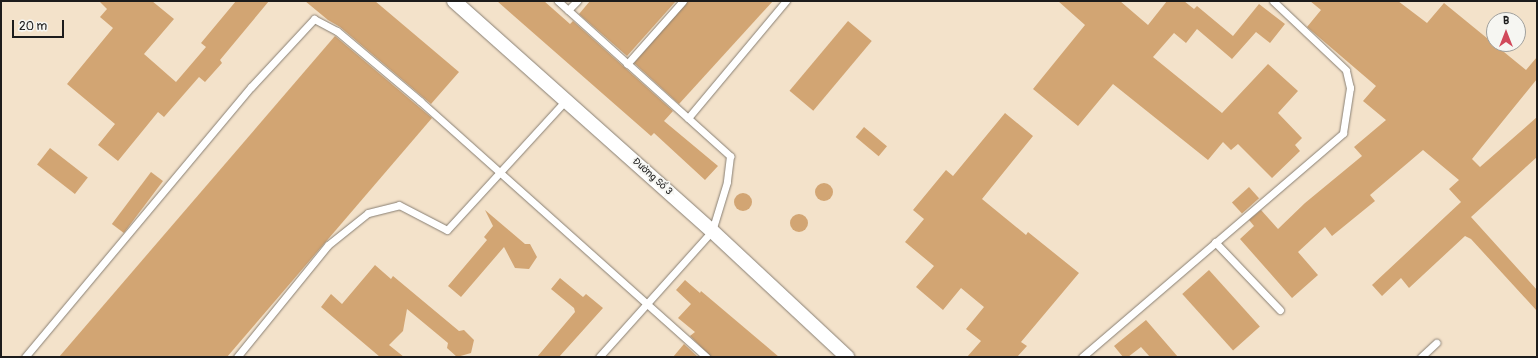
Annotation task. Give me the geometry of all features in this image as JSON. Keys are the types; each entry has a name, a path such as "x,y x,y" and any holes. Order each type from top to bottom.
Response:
{"street":[{"name":"Đường Số 3","path":"454,1 712,232 847,357"}],"lane":[{"path":"558,1 730,156 727,182 712,232 645,303 599,357"},
{"path":"568,10 577,1"},
{"path":"627,64 683,1"},
{"path":"688,118 786,1"},
{"path":"1082,357 1343,134 1350,88 1346,70 1273,1"},
{"path":"25,357 251,87 314,19 337,31 499,171 706,357"},
{"path":"238,357 328,245 368,213 400,205 447,230 499,171 566,100"},
{"path":"1215,242 1280,310"},
{"path":"1421,357 1436,343"}],"building":[{"path":"99,1 152,1 174,19 144,54 176,82 206,47 201,43 236,1 269,1 220,60 222,63 205,82 199,77 164,117 158,112 118,161 98,145 115,124 67,84 113,28 100,17 107,9"},
{"path":"305,1 375,1 459,72 431,104 340,27 328,20"},
{"path":"497,1 544,1 570,24 573,21 673,111 664,121 718,166 705,180 654,133 651,136"},
{"path":"590,1 676,1 627,56 579,14"},
{"path":"688,1 773,1 679,104 634,63"},
{"path":"1058,1 1120,1 1148,25 1167,1 1184,1 1194,9 1197,6 1233,36 1259,4 1285,24 1270,43 1256,32 1232,59 1197,29 1186,43 1174,33 1153,57 1222,113 1268,64 1298,91 1278,113 1302,138 1295,145 1300,151 1272,178 1238,144 1231,150 1223,142 1208,160 1113,84 1078,126 1033,89 1085,25"},
{"path":"1310,1 1398,1 1427,23 1444,3 1486,37 1486,52 1504,52 1526,70 1537,57 1537,79 1472,159 1480,167 1537,117 1537,157 1471,217 1537,290 1537,311 1471,239 1465,236 1409,288 1401,278 1382,296 1372,285 1461,202 1449,189 1459,180 1423,150 1370,195 1375,201 1332,236 1325,227 1298,252 1318,275 1292,298 1240,239 1254,226 1249,220 1261,210 1278,229 1305,203 1362,156 1354,147 1386,120 1363,101 1376,86 1307,27 1321,10"},
{"path":"848,21 872,41 813,111 790,91"},
{"path":"335,36 432,118 227,357 59,357"},
{"path":"1005,113 1033,136 982,199 1026,235 1028,232 1079,273 1021,342 1027,346 1017,357 967,357 981,341 966,329 984,307 961,288 943,310 916,287 934,266 905,242 924,219 913,210 946,170 953,176"},
{"path":"864,127 887,146 879,156 856,137"},
{"path":"50,148 88,178 75,194 37,165"},
{"path":"151,172 163,181 124,233 112,224"},
{"path":"824,183 828,184 832,188 832,196 828,200 824,201 820,200 816,196 815,192 816,188 820,184"},
{"path":"1249,187 1259,198 1242,214 1232,202"},
{"path":"743,193 749,196 752,202 749,208 743,211 737,208 734,202 737,196"},
{"path":"485,210 525,244 530,244 537,257 529,269 515,268 504,247 461,297 448,286 487,240 484,237 493,226"},
{"path":"799,214 803,215 807,219 807,227 803,231 799,232 795,231 791,227 790,223 791,219 795,215"},
{"path":"375,265 391,279 393,276 459,331 464,330 474,340 471,353 457,357 447,348 448,343 407,309 403,331 389,345 404,357 380,357 321,307 331,294 342,304"},
{"path":"1209,270 1260,326 1233,351 1182,294"},
{"path":"560,278 583,297 586,294 603,308 559,357 537,357 575,312 574,308 551,289"},
{"path":"685,280 700,293 701,291 779,357 711,357 690,336 695,332 678,318 691,304 676,290"},
{"path":"1146,320 1178,357 1150,357 1141,347 1128,357 1123,357 1114,346"},
{"path":"684,344 698,357 673,357"}]}
